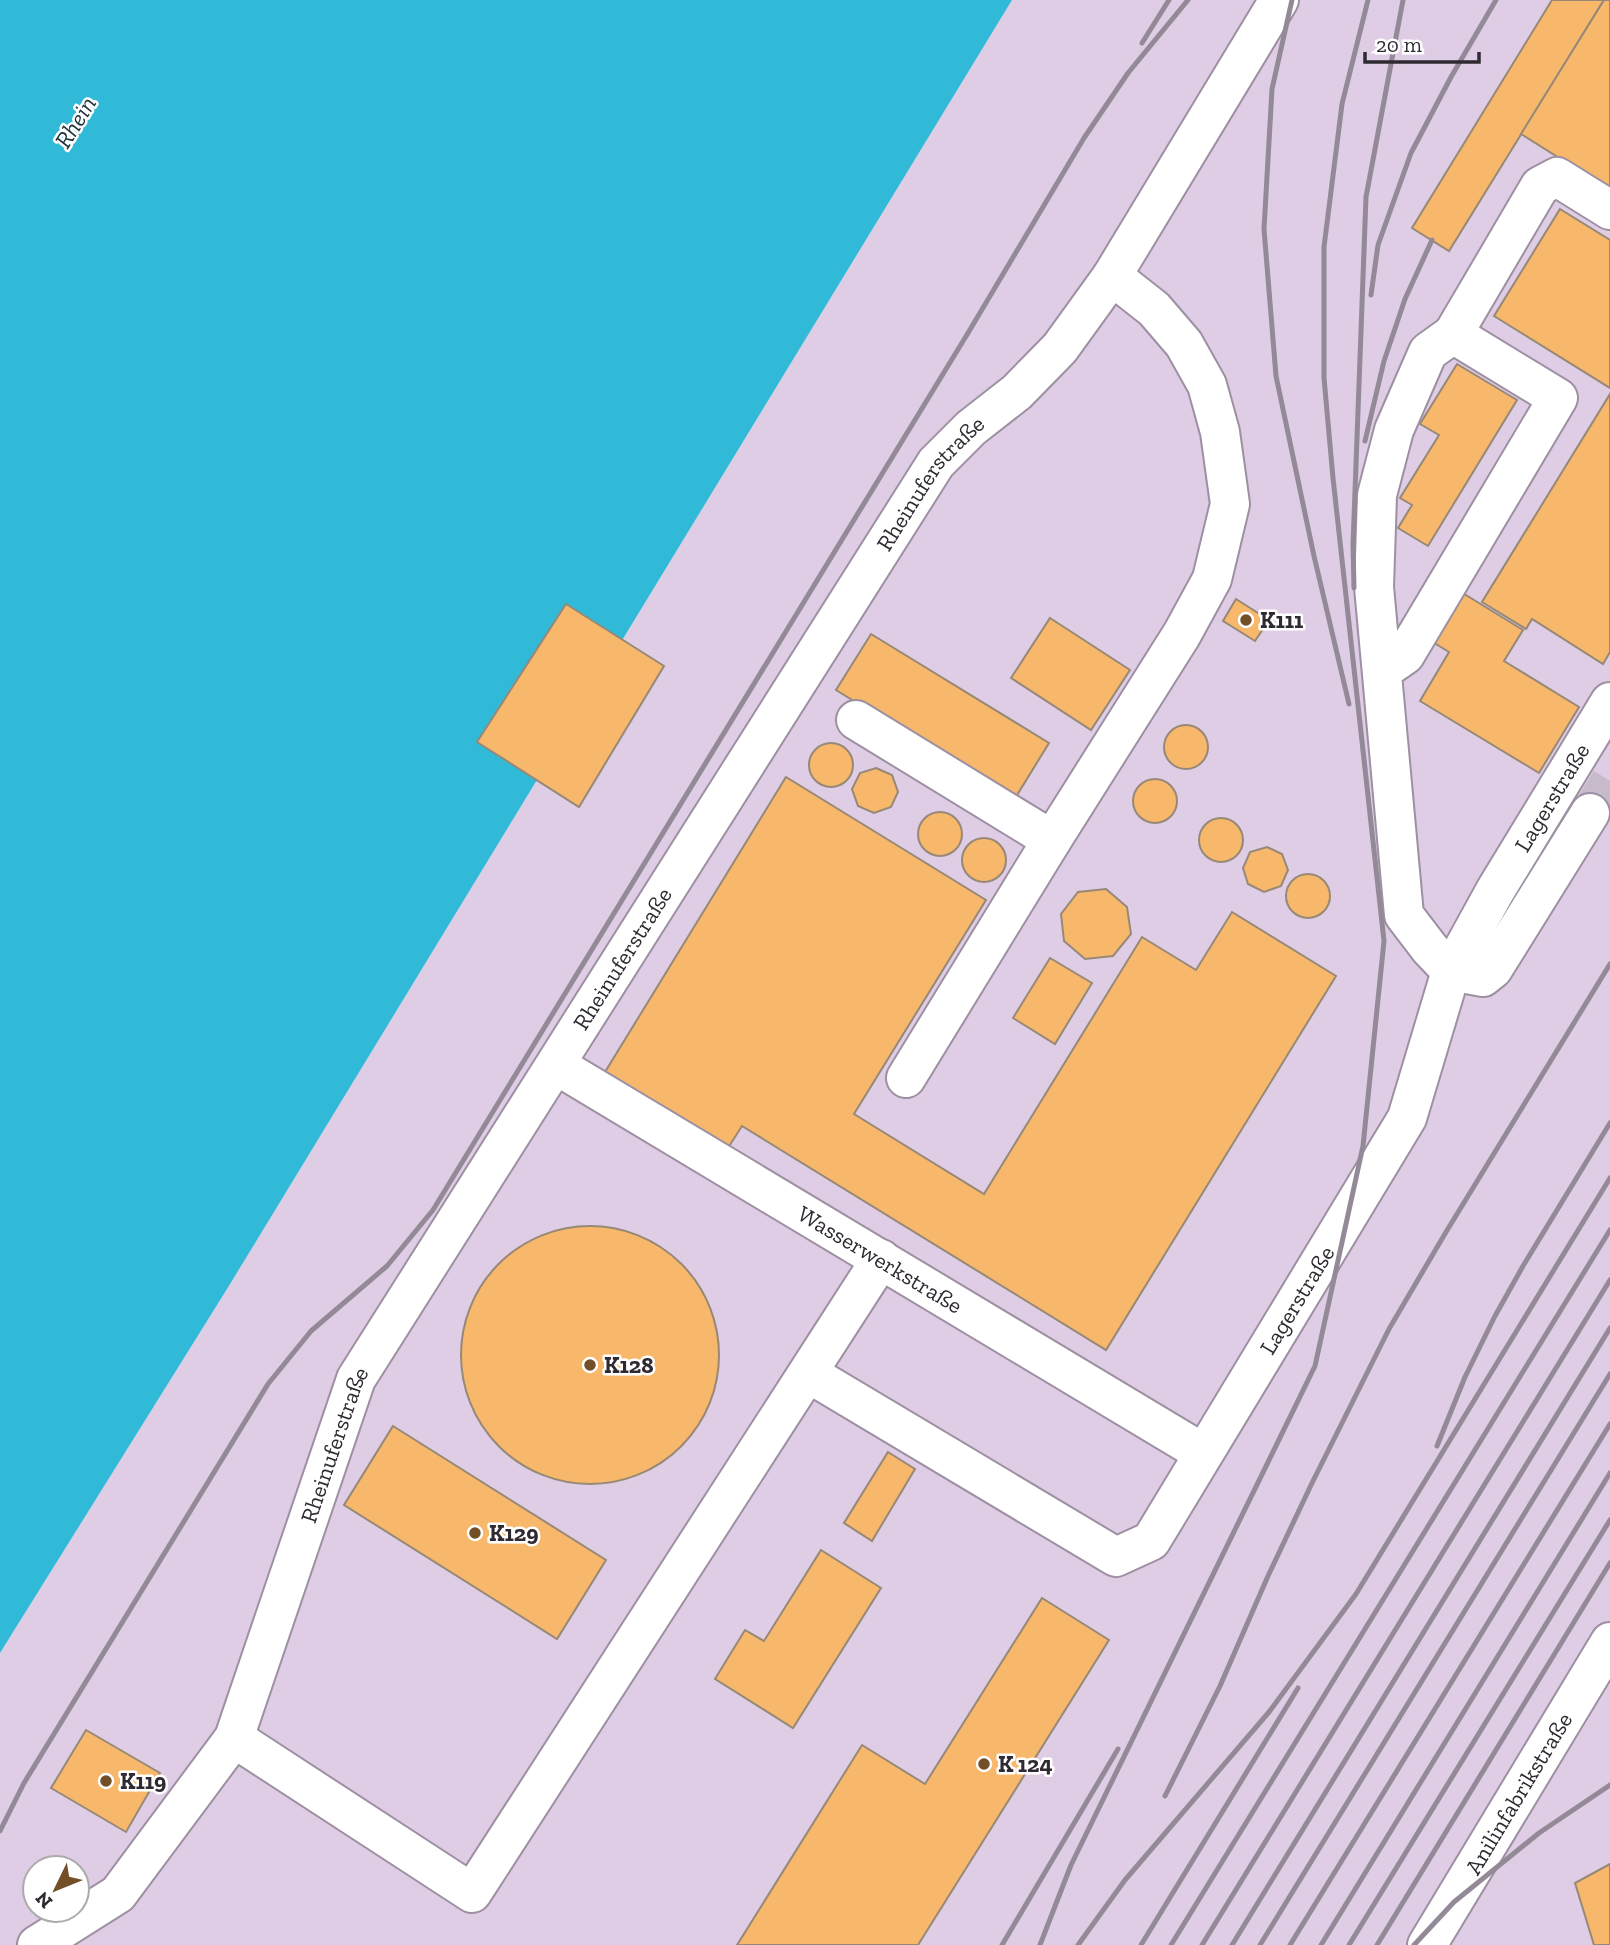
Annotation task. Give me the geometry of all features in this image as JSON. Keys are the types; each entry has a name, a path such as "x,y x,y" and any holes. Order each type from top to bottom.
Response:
{"street":[{"name":"Rheinuferstraße","path":"37,1945 118,1895 234,1738 356,1380 936,463 971,428 1017,392 1060,348 1112,276 1279,0"},
{"path":"1590,813 1493,969 1483,978 1451,971 1404,915 1374,587 1377,495 1394,430 1429,352 1453,334 1540,186 1557,177 1610,210"},
{"path":"906,1078 1182,634 1212,579 1230,503 1220,432 1207,385 1184,344 1154,309 1112,276"},
{"path":"1382,671 1405,655 1558,398 1453,334"},
{"name":"Lagerstraße","path":"808,1373 1116,1557 1151,1541 1407,1118 1451,971 1495,891 1610,702"},
{"path":"856,720 1052,840"},
{"name":"Wasserwerkstraße","path":"556,1065 1203,1453"},
{"path":"234,1738 472,1893 881,1259"},
{"name":"Anilinfabrikstraße","path":"1427,1945 1607,1653"}],"shaded area":[{"path":"1012,0 1610,0 1610,1945 0,1945 0,1653 227,1289"}],"water":[{"name":"Rhein","path":"0,0 1012,0 227,1289 0,1653"}],"building":[{"path":"1552,0 1604,0 1449,251 1412,228"},
{"path":"1604,0 1610,0 1610,190 1521,134"},
{"path":"1560,209 1610,240 1610,388 1494,316"},
{"path":"1457,364 1517,400 1428,546 1398,528 1412,505 1400,498 1439,435 1420,424"},
{"path":"1610,394 1610,652 1603,664 1532,619 1526,629 1482,602"},
{"path":"1461,592 1523,630 1504,661 1579,707 1539,773 1420,701 1449,652 1431,641"},
{"name":"K111","path":"1236,599 1269,620 1255,641 1223,621"},
{"path":"566,604 664,666 579,807 477,742"},
{"path":"1050,618 1130,670 1091,730 1011,678"},
{"path":"871,634 1049,743 1014,800 836,690"},
{"path":"1186,725 1201,732 1208,747 1201,762 1186,769 1171,762 1164,747 1171,732"},
{"path":"831,743 846,750 853,765 846,780 831,787 816,780 809,765 816,750"},
{"path":"876,768 892,775 898,792 891,807 874,813 858,806 852,789 860,773"},
{"path":"786,777 986,900 854,1114 984,1194 1142,937 1196,970 1232,912 1336,976 1106,1350 742,1126 728,1148 605,1072"},
{"path":"1155,779 1170,786 1177,801 1170,816 1155,823 1140,816 1133,801 1140,786"},
{"path":"940,812 955,819 962,834 955,849 940,856 925,849 918,834 925,819"},
{"path":"1221,818 1236,825 1243,840 1236,855 1221,862 1206,855 1199,840 1206,825"},
{"path":"984,838 999,845 1006,860 999,875 984,882 969,875 962,860 969,845"},
{"path":"1267,847 1282,854 1288,870 1281,886 1264,892 1248,884 1243,868 1250,852"},
{"path":"1308,874 1323,881 1330,896 1323,911 1308,918 1293,911 1286,896 1293,881"},
{"path":"1106,889 1127,907 1131,934 1113,956 1085,959 1064,941 1061,914 1078,892"},
{"path":"1050,958 1092,983 1055,1044 1013,1018"},
{"name":"K128","path":"590,1226 639,1236 661,1248 681,1264 697,1284 709,1306 719,1355 709,1404 697,1426 681,1446 661,1462 639,1474 590,1484 541,1474 519,1462 499,1446 483,1426 471,1404 461,1355 471,1306 483,1284 499,1264 519,1248 541,1236"},
{"name":"K129","path":"393,1426 606,1560 557,1639 344,1505"},
{"path":"888,1452 915,1469 872,1541 844,1523"},
{"path":"821,1550 881,1588 793,1728 715,1679 745,1630 764,1641"},
{"name":"K 124","path":"1042,1598 1109,1640 918,1945 737,1945 862,1745 925,1784"},
{"name":"K119","path":"86,1730 160,1773 126,1832 51,1788"},
{"path":"1610,1864 1610,1945 1594,1945 1575,1883"}],"tunnel":[{"path":"1590,813 1610,781"}],"railway":[{"path":"1142,43 1169,0"},
{"path":"0,1831 24,1783 268,1384 311,1331 387,1266 433,1210 1084,138 1128,73 1188,0"},
{"path":"1292,0 1272,89 1264,229 1276,376 1349,704"},
{"path":"1040,1945 1071,1865 1315,1366 1363,1146 1384,941 1324,378 1324,247 1342,104 1368,0"},
{"path":"1354,588 1353,545 1366,197 1403,0"},
{"path":"1371,295 1378,245 1411,153 1496,0"},
{"path":"1365,441 1384,361 1405,299 1432,240"},
{"path":"1165,1796 1220,1686 1312,1483 1389,1329 1610,964"},
{"path":"1437,1446 1465,1377 1495,1316 1610,1123"},
{"path":"1078,1945 1125,1880 1269,1712 1356,1594 1610,1178"},
{"path":"1171,1945 1610,1230"},
{"path":"1202,1945 1610,1280"},
{"path":"1232,1945 1610,1328"},
{"path":"1260,1945 1610,1374"},
{"path":"1290,1945 1610,1424"},
{"path":"1321,1945 1610,1473"},
{"path":"1349,1945 1610,1520"},
{"path":"1377,1945 1610,1563"},
{"path":"1141,1945 1298,1688"},
{"path":"1002,1945 1118,1749"},
{"path":"1414,1945 1454,1902 1539,1833 1610,1785"}],"place":[{"name":"K111","path":"1246,620"},
{"name":"K128","path":"590,1365"},
{"name":"K129","path":"475,1533"},
{"name":"K 124","path":"984,1764"},
{"name":"K119","path":"106,1781"}]}
